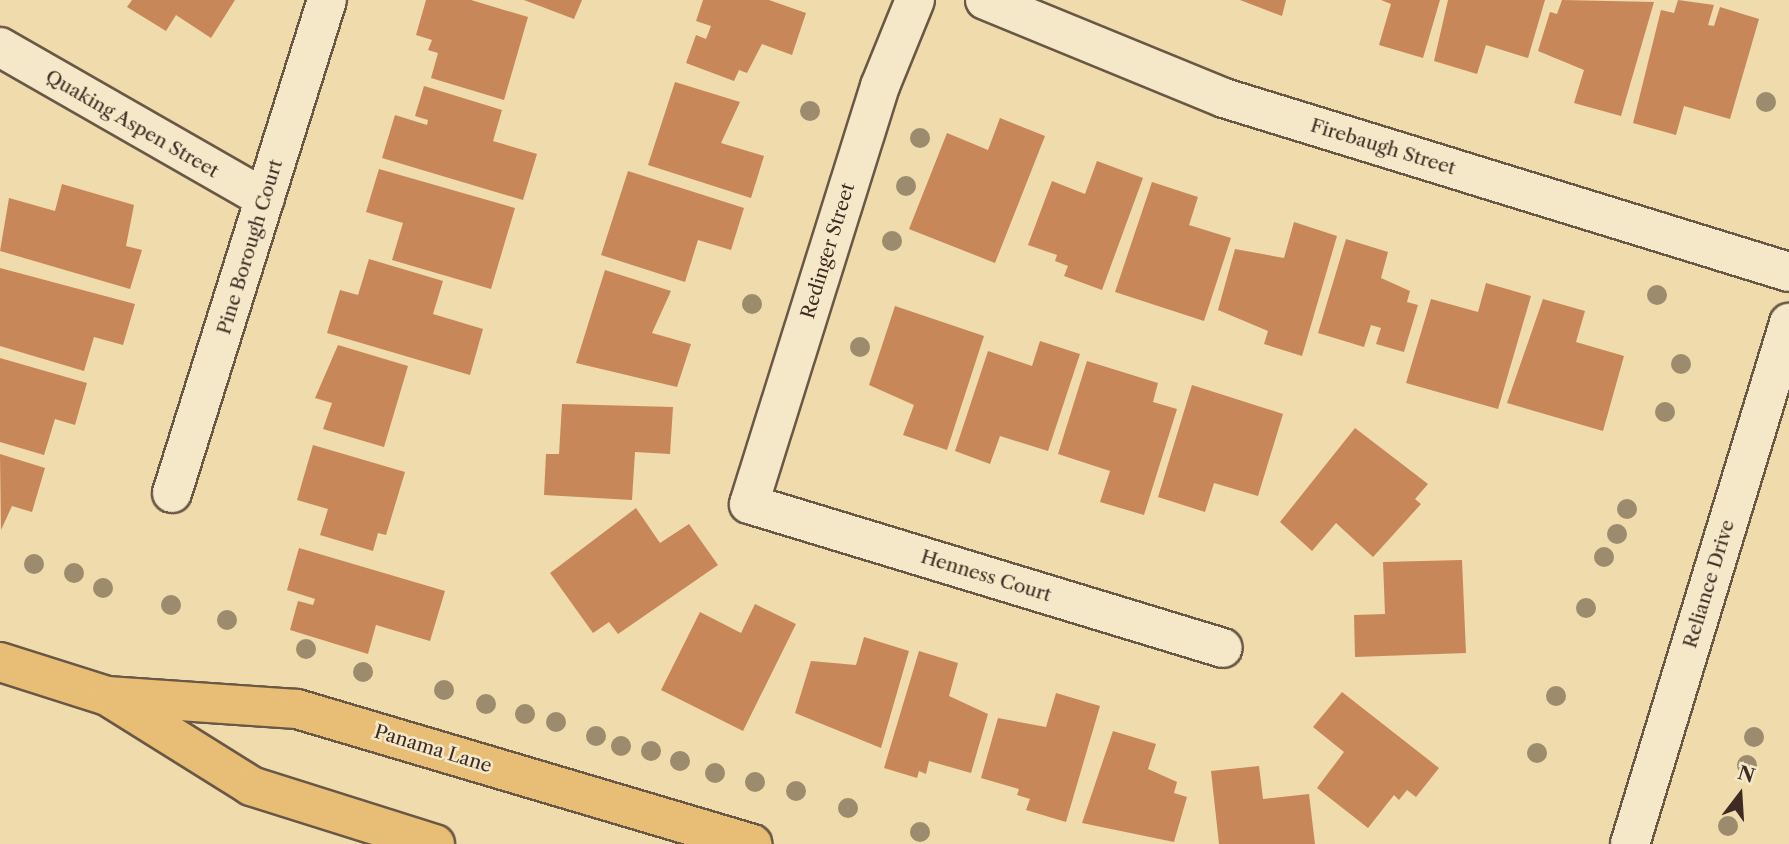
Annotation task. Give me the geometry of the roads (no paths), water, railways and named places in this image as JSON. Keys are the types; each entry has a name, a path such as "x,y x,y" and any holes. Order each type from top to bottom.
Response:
{"main road":[{"name":"Panama Lane","path":"0,662 107,696 297,709 752,844"},
{"name":"Panama Lane","path":"107,696 251,786 435,844"}],"street":[{"name":"Pine Borough Court","path":"172,493 327,0"},
{"name":"Redinger Street","path":"749,504 880,86 915,0"},
{"name":"Firebaugh Street","path":"985,0 1224,98 1789,272"},
{"name":"Quaking Aspen Street","path":"0,47 265,199"},
{"name":"Reliance Drive","path":"1630,844 1789,323"},
{"name":"Henness Court","path":"749,504 1223,648"}]}
